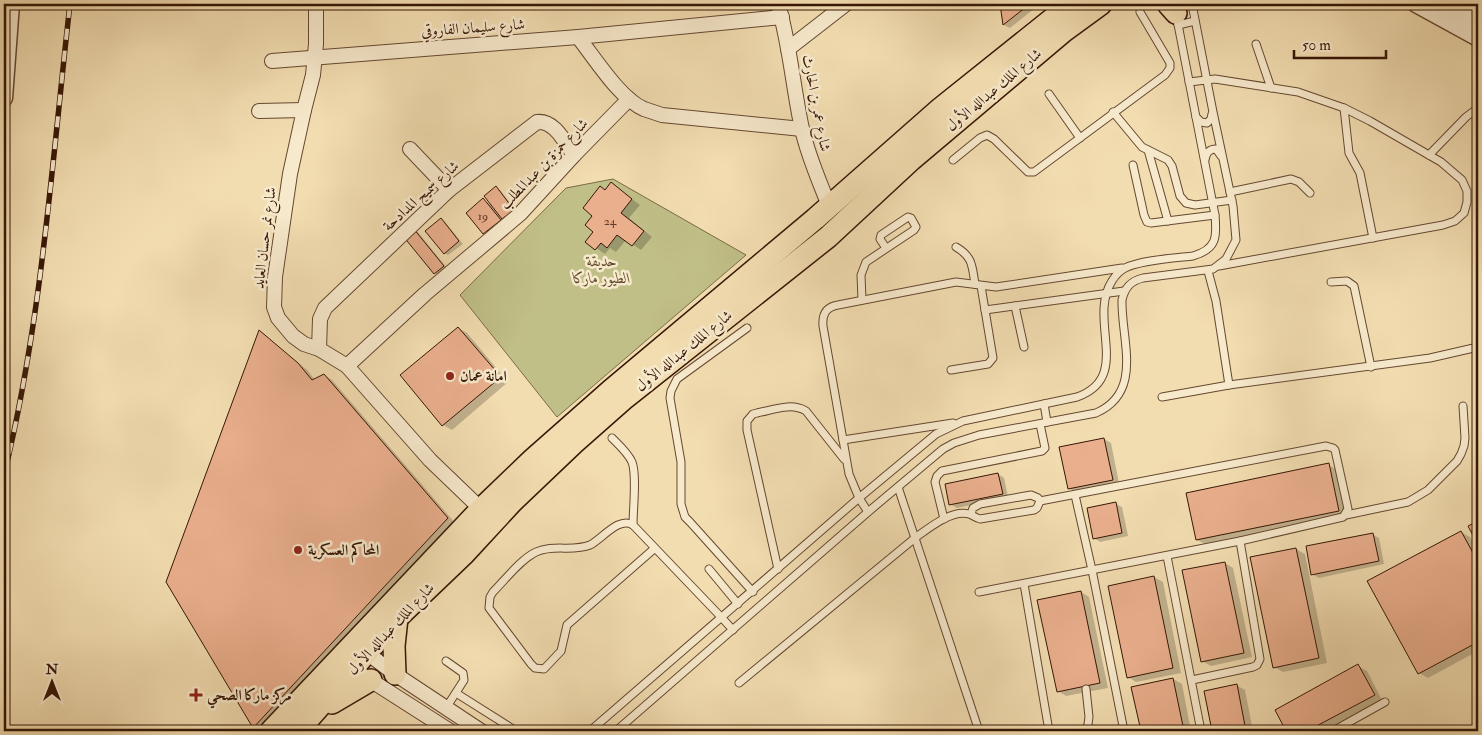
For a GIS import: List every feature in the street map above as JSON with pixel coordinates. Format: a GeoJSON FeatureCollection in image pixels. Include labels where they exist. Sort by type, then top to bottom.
{"type":"FeatureCollection","features":[{"type":"Feature","properties":{"kind":"main road","name":"شارع الملك عبدالله الأول"},"geometry":{"type":"LineString","coordinates":[[303,725],[481,509],[533,459],[941,108],[1071,4]]}},
{"type":"Feature","properties":{"kind":"main road","name":"شارع الملك عبدالله الأول"},"geometry":{"type":"LineString","coordinates":[[271,731],[357,661],[397,618],[464,554],[537,478],[598,422],[828,237],[911,160],[1064,31],[1101,4]]}},
{"type":"Feature","properties":{"kind":"main road"},"geometry":{"type":"LineString","coordinates":[[395,674],[394,646],[397,618]]}},
{"type":"Feature","properties":{"kind":"street"},"geometry":{"type":"LineString","coordinates":[[4,98],[11,4]]}},
{"type":"Feature","properties":{"kind":"street","name":"شارع نمر حسان العايد"},"geometry":{"type":"LineString","coordinates":[[316,4],[316,57],[287,196],[275,277],[274,307],[278,318],[293,336],[304,344],[319,349],[347,366],[430,460],[481,509]]}},
{"type":"Feature","properties":{"kind":"street"},"geometry":{"type":"LineString","coordinates":[[788,49],[846,4]]}},
{"type":"Feature","properties":{"kind":"street"},"geometry":{"type":"LineString","coordinates":[[1416,4],[1478,38]]}},
{"type":"Feature","properties":{"kind":"street"},"geometry":{"type":"LineString","coordinates":[[1451,7],[1478,10]]}},
{"type":"Feature","properties":{"kind":"street"},"geometry":{"type":"LineString","coordinates":[[1451,7],[1478,21]]}},
{"type":"Feature","properties":{"kind":"street","name":"شارع سليمان الفاروقي"},"geometry":{"type":"LineString","coordinates":[[272,61],[578,37],[780,10]]}},
{"type":"Feature","properties":{"kind":"street","name":"شارع عمر بن الحارث"},"geometry":{"type":"LineString","coordinates":[[780,10],[802,129],[810,159],[829,206]]}},
{"type":"Feature","properties":{"kind":"street"},"geometry":{"type":"LineString","coordinates":[[578,37],[629,99],[643,108],[662,115],[802,129]]}},
{"type":"Feature","properties":{"kind":"street","name":"شارع حمزة بن عبدالمطلب"},"geometry":{"type":"LineString","coordinates":[[347,366],[425,294],[520,214],[629,99]]}},
{"type":"Feature","properties":{"kind":"street"},"geometry":{"type":"LineString","coordinates":[[259,111],[304,110]]}},
{"type":"Feature","properties":{"kind":"street","name":"شارع سميح المدادحة"},"geometry":{"type":"LineString","coordinates":[[319,349],[320,319],[325,308],[449,190],[537,122],[545,122],[553,127],[574,155]]}},
{"type":"Feature","properties":{"kind":"street"},"geometry":{"type":"LineString","coordinates":[[410,149],[449,190]]}},
{"type":"Feature","properties":{"kind":"street"},"geometry":{"type":"LineString","coordinates":[[357,661],[395,674],[481,731]]}},
{"type":"Feature","properties":{"kind":"street"},"geometry":{"type":"LineString","coordinates":[[357,661],[450,731]]}},
{"type":"Feature","properties":{"kind":"street"},"geometry":{"type":"LineString","coordinates":[[437,723],[446,709]]}},
{"type":"Feature","properties":{"kind":"lane"},"geometry":{"type":"LineString","coordinates":[[952,160],[980,138],[987,135],[994,139],[1025,170],[1031,173],[1165,75],[1170,68],[1170,63],[1140,12]]}},
{"type":"Feature","properties":{"kind":"lane"},"geometry":{"type":"LineString","coordinates":[[1180,12],[1206,79],[1235,218],[1236,240],[1226,259],[1218,266]]}},
{"type":"Feature","properties":{"kind":"lane"},"geometry":{"type":"LineString","coordinates":[[868,512],[859,498],[846,461],[822,320],[827,309],[832,306],[956,282],[996,287],[1124,268],[1136,264],[1202,253],[1210,248],[1216,231],[1215,215],[1189,82],[1180,12]]}},
{"type":"Feature","properties":{"kind":"lane"},"geometry":{"type":"LineString","coordinates":[[1256,44],[1271,88]]}},
{"type":"Feature","properties":{"kind":"lane"},"geometry":{"type":"LineString","coordinates":[[616,731],[868,512],[944,449],[954,443],[979,435],[1096,413],[1107,408],[1116,400],[1126,379],[1127,366],[1121,309],[1124,291],[1136,280],[1208,270],[1218,266],[1443,225],[1456,220],[1464,213],[1467,202],[1467,190],[1462,180],[1452,170],[1429,155],[1344,108],[1298,92],[1225,80],[1206,79],[1189,82]]}},
{"type":"Feature","properties":{"kind":"lane"},"geometry":{"type":"LineString","coordinates":[[1049,94],[1080,138]]}},
{"type":"Feature","properties":{"kind":"lane"},"geometry":{"type":"LineString","coordinates":[[1344,108],[1349,153],[1360,173],[1373,238]]}},
{"type":"Feature","properties":{"kind":"lane"},"geometry":{"type":"LineString","coordinates":[[1429,155],[1466,117],[1478,108]]}},
{"type":"Feature","properties":{"kind":"lane"},"geometry":{"type":"LineString","coordinates":[[1113,112],[1137,142],[1148,150],[1162,155],[1172,166],[1182,201],[1191,205],[1213,202],[1291,179],[1299,182],[1310,193]]}},
{"type":"Feature","properties":{"kind":"lane"},"geometry":{"type":"LineString","coordinates":[[1196,116],[1201,122],[1207,123],[1211,119],[1213,112]]}},
{"type":"Feature","properties":{"kind":"lane"},"geometry":{"type":"LineString","coordinates":[[1205,160],[1207,152],[1213,149],[1218,151],[1223,158]]}},
{"type":"Feature","properties":{"kind":"lane"},"geometry":{"type":"LineString","coordinates":[[1148,150],[1168,221]]}},
{"type":"Feature","properties":{"kind":"lane"},"geometry":{"type":"LineString","coordinates":[[1133,165],[1145,219],[1151,223],[1215,215]]}},
{"type":"Feature","properties":{"kind":"lane"},"geometry":{"type":"LineString","coordinates":[[862,300],[861,276],[863,269],[871,258],[915,229],[911,218],[907,218],[881,235],[880,240],[886,248]]}},
{"type":"Feature","properties":{"kind":"lane"},"geometry":{"type":"LineString","coordinates":[[951,370],[988,364],[991,361],[992,354],[985,310],[969,258],[956,247]]}},
{"type":"Feature","properties":{"kind":"lane"},"geometry":{"type":"LineString","coordinates":[[843,440],[963,422],[1087,394],[1100,382],[1105,373],[1104,318],[1106,294],[1116,275],[1124,268]]}},
{"type":"Feature","properties":{"kind":"lane"},"geometry":{"type":"LineString","coordinates":[[1208,270],[1216,301],[1229,385]]}},
{"type":"Feature","properties":{"kind":"lane"},"geometry":{"type":"LineString","coordinates":[[1331,282],[1348,281],[1354,286],[1371,366]]}},
{"type":"Feature","properties":{"kind":"lane"},"geometry":{"type":"LineString","coordinates":[[985,310],[1124,291]]}},
{"type":"Feature","properties":{"kind":"lane"},"geometry":{"type":"LineString","coordinates":[[1015,306],[1024,347]]}},
{"type":"Feature","properties":{"kind":"lane"},"geometry":{"type":"LineString","coordinates":[[747,328],[677,379],[670,398],[682,471],[680,497],[682,510],[690,522],[753,592]]}},
{"type":"Feature","properties":{"kind":"lane"},"geometry":{"type":"LineString","coordinates":[[1162,397],[1229,385],[1430,358],[1478,347]]}},
{"type":"Feature","properties":{"kind":"lane"},"geometry":{"type":"LineString","coordinates":[[944,518],[935,482],[942,471],[1042,451],[1045,448],[1044,404]]}},
{"type":"Feature","properties":{"kind":"lane"},"geometry":{"type":"LineString","coordinates":[[778,569],[747,430],[747,421],[753,414],[794,406],[800,408],[806,411],[846,461]]}},
{"type":"Feature","properties":{"kind":"lane"},"geometry":{"type":"LineString","coordinates":[[979,592],[1240,541],[1408,502],[1428,490],[1461,454],[1465,438],[1463,406]]}},
{"type":"Feature","properties":{"kind":"lane"},"geometry":{"type":"LineString","coordinates":[[590,731],[930,439],[949,427],[963,422]]}},
{"type":"Feature","properties":{"kind":"lane"},"geometry":{"type":"LineString","coordinates":[[612,438],[627,454],[632,464],[634,474],[633,525]]}},
{"type":"Feature","properties":{"kind":"lane"},"geometry":{"type":"LineString","coordinates":[[1040,502],[1326,446],[1333,448],[1336,454],[1348,506],[1346,515]]}},
{"type":"Feature","properties":{"kind":"lane"},"geometry":{"type":"LineString","coordinates":[[898,488],[979,731]]}},
{"type":"Feature","properties":{"kind":"lane"},"geometry":{"type":"LineString","coordinates":[[1075,495],[1124,731]]}},
{"type":"Feature","properties":{"kind":"lane"},"geometry":{"type":"LineString","coordinates":[[971,514],[976,506],[1008,499],[1031,496],[1038,498],[1040,502]]}},
{"type":"Feature","properties":{"kind":"lane"},"geometry":{"type":"LineString","coordinates":[[739,683],[915,538],[944,518],[971,514],[980,519],[1030,511],[1037,508],[1040,502]]}},
{"type":"Feature","properties":{"kind":"lane"},"geometry":{"type":"LineString","coordinates":[[655,548],[567,625],[561,651],[544,669],[535,668],[489,608],[490,597],[525,560],[537,552],[550,549],[582,547],[594,542],[623,522],[633,525],[722,618],[733,630]]}},
{"type":"Feature","properties":{"kind":"lane"},"geometry":{"type":"LineString","coordinates":[[1192,680],[1253,667],[1260,659],[1240,541]]}},
{"type":"Feature","properties":{"kind":"lane"},"geometry":{"type":"LineString","coordinates":[[1167,556],[1202,731]]}},
{"type":"Feature","properties":{"kind":"lane"},"geometry":{"type":"LineString","coordinates":[[708,569],[738,604]]}},
{"type":"Feature","properties":{"kind":"lane"},"geometry":{"type":"LineString","coordinates":[[1024,584],[1049,731]]}},
{"type":"Feature","properties":{"kind":"lane"},"geometry":{"type":"LineString","coordinates":[[446,661],[464,676],[463,683],[446,709]]}},
{"type":"Feature","properties":{"kind":"lane"},"geometry":{"type":"LineString","coordinates":[[1086,689],[1089,717],[1086,731]]}},
{"type":"Feature","properties":{"kind":"lane"},"geometry":{"type":"LineString","coordinates":[[456,693],[516,731]]}},
{"type":"Feature","properties":{"kind":"lane"},"geometry":{"type":"LineString","coordinates":[[1333,731],[1385,702]]}},
{"type":"Feature","properties":{"kind":"green space","name":"حديقة الطيور ماركا"},"geometry":{"type":"Polygon","coordinates":[[[613,179],[746,255],[557,417],[460,295],[566,188],[613,179]]]}},
{"type":"Feature","properties":{"kind":"building"},"geometry":{"type":"Polygon","coordinates":[[[1000,4],[1030,4],[1003,25],[1000,4]]]}},
{"type":"Feature","properties":{"kind":"building"},"geometry":{"type":"Polygon","coordinates":[[[611,182],[632,199],[621,213],[644,231],[632,246],[617,235],[607,248],[601,243],[595,250],[585,242],[593,232],[585,225],[592,216],[583,208],[600,186],[605,190],[611,182]]]}},
{"type":"Feature","properties":{"kind":"building"},"geometry":{"type":"Polygon","coordinates":[[[496,186],[514,210],[502,219],[484,196],[496,186]]]}},
{"type":"Feature","properties":{"kind":"building"},"geometry":{"type":"Polygon","coordinates":[[[483,198],[501,220],[483,234],[466,213],[483,198]]]}},
{"type":"Feature","properties":{"kind":"building"},"geometry":{"type":"Polygon","coordinates":[[[441,218],[459,241],[444,254],[425,231],[441,218]]]}},
{"type":"Feature","properties":{"kind":"building"},"geometry":{"type":"Polygon","coordinates":[[[413,228],[444,266],[434,274],[403,236],[413,228]]]}},
{"type":"Feature","properties":{"kind":"building","name":"امانة عمان"},"geometry":{"type":"Polygon","coordinates":[[[458,327],[501,377],[442,426],[400,375],[458,327]]]}},
{"type":"Feature","properties":{"kind":"building","name":"المحاكم العسكرية"},"geometry":{"type":"Polygon","coordinates":[[[259,330],[298,363],[312,380],[324,374],[448,518],[253,728],[166,582],[259,330]]]}},
{"type":"Feature","properties":{"kind":"building"},"geometry":{"type":"Polygon","coordinates":[[[1104,438],[1113,480],[1068,489],[1059,447],[1104,438]]]}},
{"type":"Feature","properties":{"kind":"building"},"geometry":{"type":"Polygon","coordinates":[[[1329,463],[1339,511],[1196,540],[1186,493],[1329,463]]]}},
{"type":"Feature","properties":{"kind":"building"},"geometry":{"type":"Polygon","coordinates":[[[998,473],[1003,494],[949,505],[945,484],[998,473]]]}},
{"type":"Feature","properties":{"kind":"building"},"geometry":{"type":"Polygon","coordinates":[[[1116,502],[1122,533],[1093,539],[1087,508],[1116,502]]]}},
{"type":"Feature","properties":{"kind":"building"},"geometry":{"type":"Polygon","coordinates":[[[1478,521],[1478,545],[1468,526],[1478,521]]]}},
{"type":"Feature","properties":{"kind":"building"},"geometry":{"type":"Polygon","coordinates":[[[1461,531],[1478,562],[1478,642],[1418,674],[1367,581],[1461,531]]]}},
{"type":"Feature","properties":{"kind":"building"},"geometry":{"type":"Polygon","coordinates":[[[1373,533],[1379,561],[1311,575],[1306,546],[1373,533]]]}},
{"type":"Feature","properties":{"kind":"building"},"geometry":{"type":"Polygon","coordinates":[[[1296,548],[1319,658],[1273,668],[1250,557],[1296,548]]]}},
{"type":"Feature","properties":{"kind":"building"},"geometry":{"type":"Polygon","coordinates":[[[1225,562],[1244,653],[1201,662],[1182,570],[1225,562]]]}},
{"type":"Feature","properties":{"kind":"building"},"geometry":{"type":"Polygon","coordinates":[[[1154,576],[1173,668],[1127,678],[1108,586],[1154,576]]]}},
{"type":"Feature","properties":{"kind":"building"},"geometry":{"type":"Polygon","coordinates":[[[1081,591],[1100,683],[1057,692],[1037,600],[1081,591]]]}},
{"type":"Feature","properties":{"kind":"building"},"geometry":{"type":"Polygon","coordinates":[[[1358,664],[1375,695],[1307,731],[1286,731],[1275,710],[1358,664]]]}},
{"type":"Feature","properties":{"kind":"building"},"geometry":{"type":"Polygon","coordinates":[[[1173,678],[1184,731],[1141,731],[1131,687],[1173,678]]]}},
{"type":"Feature","properties":{"kind":"building"},"geometry":{"type":"Polygon","coordinates":[[[1237,684],[1246,731],[1212,731],[1204,691],[1237,684]]]}},
{"type":"Feature","properties":{"kind":"railway"},"geometry":{"type":"LineString","coordinates":[[4,475],[17,417],[37,299],[70,4]]}},
{"type":"Feature","properties":{"kind":"place","name":"امانة عمان"},"geometry":{"type":"Point","coordinates":[450,376]}},
{"type":"Feature","properties":{"kind":"place","name":"المحاكم العسكرية"},"geometry":{"type":"Point","coordinates":[298,550]}},
{"type":"Feature","properties":{"kind":"place","name":"مركز ماركا الصحي"},"geometry":{"type":"Point","coordinates":[196,695]}}]}
